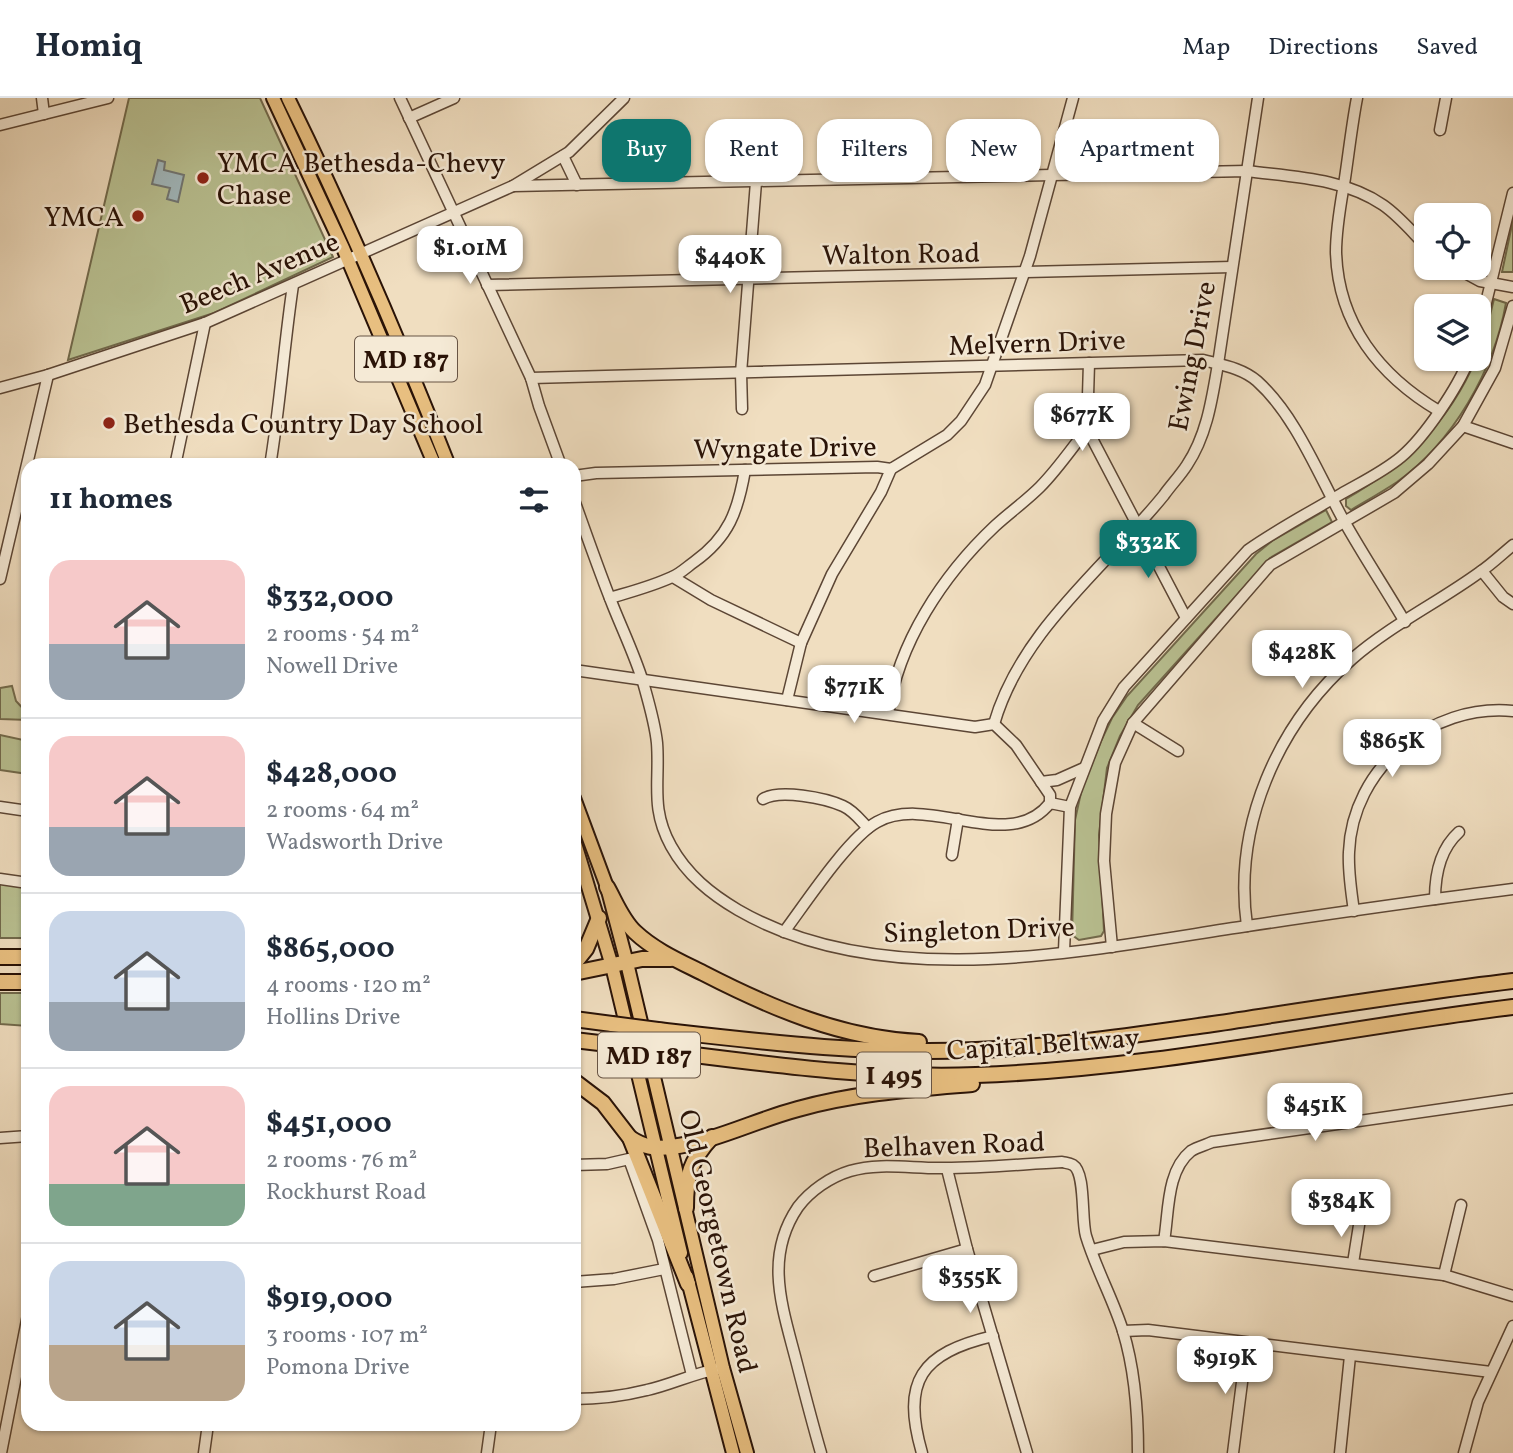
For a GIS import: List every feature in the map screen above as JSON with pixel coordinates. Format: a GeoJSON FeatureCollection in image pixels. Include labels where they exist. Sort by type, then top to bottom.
{"type":"FeatureCollection","features":[{"type":"Feature","properties":{"kind":"highway"},"geometry":{"type":"LineString","coordinates":[[607,887],[633,930],[648,943],[760,1002],[792,1015],[842,1030],[914,1042],[1016,1048]]}},
{"type":"Feature","properties":{"kind":"highway"},"geometry":{"type":"LineString","coordinates":[[581,955],[599,918]]}},
{"type":"Feature","properties":{"kind":"highway"},"geometry":{"type":"LineString","coordinates":[[0,957],[21,957]]}},
{"type":"Feature","properties":{"kind":"highway"},"geometry":{"type":"LineString","coordinates":[[581,972],[655,958],[676,959]]}},
{"type":"Feature","properties":{"kind":"highway","name":"Capital Beltway"},"geometry":{"type":"LineString","coordinates":[[581,1020],[767,1042],[870,1049],[938,1051],[1016,1048],[1122,1037],[1513,981]]}},
{"type":"Feature","properties":{"kind":"highway"},"geometry":{"type":"LineString","coordinates":[[0,982],[21,982]]}},
{"type":"Feature","properties":{"kind":"highway","name":"Capital Beltway"},"geometry":{"type":"LineString","coordinates":[[581,1042],[815,1069],[925,1076],[1016,1074],[1126,1063],[1513,1007]]}},
{"type":"Feature","properties":{"kind":"highway"},"geometry":{"type":"LineString","coordinates":[[630,1139],[642,1146],[664,1148],[712,1137],[802,1108],[867,1094],[1017,1080],[1126,1063]]}},
{"type":"Feature","properties":{"kind":"highway"},"geometry":{"type":"LineString","coordinates":[[581,1086],[603,1103],[630,1139],[688,1284]]}},
{"type":"Feature","properties":{"kind":"highway"},"geometry":{"type":"LineString","coordinates":[[686,1208],[689,1171],[697,1155],[712,1137]]}},
{"type":"Feature","properties":{"kind":"main road","name":"MD 187"},"geometry":{"type":"LineString","coordinates":[[273,98],[416,383],[446,458]]}},
{"type":"Feature","properties":{"kind":"main road","name":"MD 187"},"geometry":{"type":"LineString","coordinates":[[288,98],[354,256],[432,458]]}},
{"type":"Feature","properties":{"kind":"main road","name":"Old Georgetown Road"},"geometry":{"type":"LineString","coordinates":[[581,817],[607,887],[627,963],[688,1284],[747,1453]]}},
{"type":"Feature","properties":{"kind":"main road","name":"Old Georgetown Road"},"geometry":{"type":"LineString","coordinates":[[581,872],[599,918],[664,1148],[686,1208],[733,1453]]}},
{"type":"Feature","properties":{"kind":"street"},"geometry":{"type":"LineString","coordinates":[[42,98],[44,114]]}},
{"type":"Feature","properties":{"kind":"street"},"geometry":{"type":"LineString","coordinates":[[0,125],[108,98]]}},
{"type":"Feature","properties":{"kind":"street"},"geometry":{"type":"LineString","coordinates":[[400,98],[531,378],[538,406],[558,458]]}},
{"type":"Feature","properties":{"kind":"street"},"geometry":{"type":"LineString","coordinates":[[409,118],[454,98]]}},
{"type":"Feature","properties":{"kind":"street","name":"Beech Avenue"},"geometry":{"type":"LineString","coordinates":[[0,388],[48,375],[205,323],[513,186],[563,156],[624,98]]}},
{"type":"Feature","properties":{"kind":"street","name":"Wyngate Drive"},"geometry":{"type":"LineString","coordinates":[[581,475],[877,467],[891,469],[947,435],[961,421],[985,385],[1024,273],[1073,98]]}},
{"type":"Feature","properties":{"kind":"street","name":"Ewing Drive"},"geometry":{"type":"LineString","coordinates":[[994,724],[1009,682],[1031,646],[1091,576],[1137,528],[1187,466],[1200,441],[1211,407],[1258,98]]}},
{"type":"Feature","properties":{"kind":"street"},"geometry":{"type":"LineString","coordinates":[[1357,98],[1337,227],[1336,255],[1341,286],[1357,331],[1384,370],[1408,392],[1439,411]]}},
{"type":"Feature","properties":{"kind":"street"},"geometry":{"type":"LineString","coordinates":[[1440,130],[1447,98]]}},
{"type":"Feature","properties":{"kind":"street"},"geometry":{"type":"LineString","coordinates":[[563,156],[578,185]]}},
{"type":"Feature","properties":{"kind":"street"},"geometry":{"type":"LineString","coordinates":[[803,181],[1247,171],[1343,186],[1382,205],[1414,235]]}},
{"type":"Feature","properties":{"kind":"street"},"geometry":{"type":"LineString","coordinates":[[513,186],[756,182],[741,373],[743,410]]}},
{"type":"Feature","properties":{"kind":"street"},"geometry":{"type":"LineString","coordinates":[[1488,294],[1513,193]]}},
{"type":"Feature","properties":{"kind":"street","name":"Walton Road"},"geometry":{"type":"LineString","coordinates":[[487,285],[1232,267]]}},
{"type":"Feature","properties":{"kind":"street"},"geometry":{"type":"LineString","coordinates":[[1478,280],[1513,287]]}},
{"type":"Feature","properties":{"kind":"street"},"geometry":{"type":"LineString","coordinates":[[271,458],[293,285]]}},
{"type":"Feature","properties":{"kind":"street"},"geometry":{"type":"LineString","coordinates":[[1112,947],[1104,861],[1106,814],[1115,763],[1133,723],[1270,565],[1394,493],[1428,464],[1463,426],[1495,368],[1513,306]]}},
{"type":"Feature","properties":{"kind":"street"},"geometry":{"type":"LineString","coordinates":[[177,458],[205,323]]}},
{"type":"Feature","properties":{"kind":"street","name":"Melvern Drive"},"geometry":{"type":"LineString","coordinates":[[531,378],[1203,360],[1218,364],[1239,370],[1256,380],[1288,420],[1345,523],[1405,622]]}},
{"type":"Feature","properties":{"kind":"street"},"geometry":{"type":"LineString","coordinates":[[1089,363],[1087,429],[1186,618]]}},
{"type":"Feature","properties":{"kind":"street"},"geometry":{"type":"LineString","coordinates":[[1064,951],[1070,807],[1103,721],[1124,687],[1248,550],[1270,534],[1377,474],[1403,456],[1439,411],[1464,371]]}},
{"type":"Feature","properties":{"kind":"street"},"geometry":{"type":"LineString","coordinates":[[28,458],[48,375]]}},
{"type":"Feature","properties":{"kind":"street"},"geometry":{"type":"LineString","coordinates":[[1463,426],[1513,443]]}},
{"type":"Feature","properties":{"kind":"street"},"geometry":{"type":"LineString","coordinates":[[888,714],[903,658],[937,592],[994,527],[1040,487],[1087,429]]}},
{"type":"Feature","properties":{"kind":"street"},"geometry":{"type":"LineString","coordinates":[[787,700],[801,643],[832,574],[881,492],[891,469]]}},
{"type":"Feature","properties":{"kind":"street"},"geometry":{"type":"LineString","coordinates":[[610,598],[673,577],[708,552],[727,528],[740,501],[745,470]]}},
{"type":"Feature","properties":{"kind":"street"},"geometry":{"type":"LineString","coordinates":[[0,579],[21,490]]}},
{"type":"Feature","properties":{"kind":"street","name":"Singleton Drive"},"geometry":{"type":"LineString","coordinates":[[581,519],[642,681],[657,742],[656,791],[659,816],[670,845],[686,869],[717,897],[752,918],[784,932],[816,943],[872,956],[994,958],[1112,947],[1513,889]]}},
{"type":"Feature","properties":{"kind":"street"},"geometry":{"type":"LineString","coordinates":[[1247,926],[1245,867],[1249,836],[1261,792],[1274,759],[1295,722],[1326,684],[1354,658],[1482,571],[1513,545]]}},
{"type":"Feature","properties":{"kind":"street"},"geometry":{"type":"LineString","coordinates":[[1482,571],[1503,597],[1513,604]]}},
{"type":"Feature","properties":{"kind":"street"},"geometry":{"type":"LineString","coordinates":[[673,577],[711,600],[801,643]]}},
{"type":"Feature","properties":{"kind":"street"},"geometry":{"type":"LineString","coordinates":[[581,671],[975,727],[994,724],[1016,745],[1050,795],[1050,803],[1038,816],[1015,824],[909,813],[889,817],[868,828],[853,843],[784,932]]}},
{"type":"Feature","properties":{"kind":"street"},"geometry":{"type":"LineString","coordinates":[[1354,911],[1348,851],[1353,821],[1369,783],[1386,760],[1430,726],[1459,715],[1496,710],[1513,712]]}},
{"type":"Feature","properties":{"kind":"street"},"geometry":{"type":"LineString","coordinates":[[1133,723],[1178,751]]}},
{"type":"Feature","properties":{"kind":"street"},"geometry":{"type":"LineString","coordinates":[[1041,782],[1057,780],[1084,768]]}},
{"type":"Feature","properties":{"kind":"street"},"geometry":{"type":"LineString","coordinates":[[763,799],[778,794],[831,802],[855,814],[868,828]]}},
{"type":"Feature","properties":{"kind":"street"},"geometry":{"type":"LineString","coordinates":[[1050,803],[1070,807]]}},
{"type":"Feature","properties":{"kind":"street"},"geometry":{"type":"LineString","coordinates":[[0,807],[21,810]]}},
{"type":"Feature","properties":{"kind":"street"},"geometry":{"type":"LineString","coordinates":[[952,855],[958,819]]}},
{"type":"Feature","properties":{"kind":"street"},"geometry":{"type":"LineString","coordinates":[[1435,899],[1441,855],[1452,838],[1460,832]]}},
{"type":"Feature","properties":{"kind":"street"},"geometry":{"type":"LineString","coordinates":[[0,879],[21,882]]}},
{"type":"Feature","properties":{"kind":"street"},"geometry":{"type":"LineString","coordinates":[[1164,1241],[1174,1175],[1192,1151],[1212,1142],[1513,1099]]}},
{"type":"Feature","properties":{"kind":"street"},"geometry":{"type":"LineString","coordinates":[[0,1138],[21,1136]]}},
{"type":"Feature","properties":{"kind":"street","name":"Old Georgetown Road"},"geometry":{"type":"LineString","coordinates":[[581,1166],[629,1159],[658,1240],[692,1375]]}},
{"type":"Feature","properties":{"kind":"street","name":"Belhaven Road"},"geometry":{"type":"LineString","coordinates":[[821,1453],[787,1325],[777,1264],[780,1242],[787,1224],[803,1200],[813,1191],[850,1171],[873,1167],[947,1168],[1062,1162],[1074,1166],[1081,1176],[1086,1237],[1092,1250]]}},
{"type":"Feature","properties":{"kind":"street"},"geometry":{"type":"LineString","coordinates":[[947,1168],[967,1250],[1027,1453]]}},
{"type":"Feature","properties":{"kind":"street"},"geometry":{"type":"LineString","coordinates":[[1444,1275],[1461,1205]]}},
{"type":"Feature","properties":{"kind":"street"},"geometry":{"type":"LineString","coordinates":[[1353,1263],[1360,1219]]}},
{"type":"Feature","properties":{"kind":"street"},"geometry":{"type":"LineString","coordinates":[[1138,1453],[1131,1362],[1123,1331],[1092,1250],[1124,1242],[1164,1241],[1444,1275],[1513,1296]]}},
{"type":"Feature","properties":{"kind":"street"},"geometry":{"type":"LineString","coordinates":[[874,1276],[967,1250]]}},
{"type":"Feature","properties":{"kind":"street"},"geometry":{"type":"LineString","coordinates":[[581,1281],[614,1279],[664,1269]]}},
{"type":"Feature","properties":{"kind":"street"},"geometry":{"type":"LineString","coordinates":[[1464,1453],[1478,1402],[1513,1326]]}},
{"type":"Feature","properties":{"kind":"street"},"geometry":{"type":"LineString","coordinates":[[1123,1331],[1148,1330],[1490,1371]]}},
{"type":"Feature","properties":{"kind":"street"},"geometry":{"type":"LineString","coordinates":[[922,1453],[912,1412],[922,1375],[935,1359],[947,1351],[967,1342],[993,1336]]}},
{"type":"Feature","properties":{"kind":"street"},"geometry":{"type":"LineString","coordinates":[[1233,1453],[1247,1343]]}},
{"type":"Feature","properties":{"kind":"street"},"geometry":{"type":"LineString","coordinates":[[1,1453],[21,1351]]}},
{"type":"Feature","properties":{"kind":"street"},"geometry":{"type":"LineString","coordinates":[[1340,1453],[1350,1356]]}},
{"type":"Feature","properties":{"kind":"street"},"geometry":{"type":"LineString","coordinates":[[581,1399],[647,1390],[716,1369]]}},
{"type":"Feature","properties":{"kind":"street"},"geometry":{"type":"LineString","coordinates":[[204,1453],[207,1431]]}},
{"type":"Feature","properties":{"kind":"street"},"geometry":{"type":"LineString","coordinates":[[487,1453],[490,1431]]}},
{"type":"Feature","properties":{"kind":"green space","name":"YMCA Bethesda-Chevy Chase"},"geometry":{"type":"Polygon","coordinates":[[[129,98],[260,98],[333,257],[214,313],[68,360],[129,98]]]}},
{"type":"Feature","properties":{"kind":"green space"},"geometry":{"type":"Polygon","coordinates":[[[1513,220],[1513,272],[1502,272],[1513,220]]]}},
{"type":"Feature","properties":{"kind":"green space"},"geometry":{"type":"Polygon","coordinates":[[[1494,299],[1506,303],[1491,356],[1491,311],[1494,299]]]}},
{"type":"Feature","properties":{"kind":"green space"},"geometry":{"type":"Polygon","coordinates":[[[1470,371],[1485,371],[1468,403],[1436,447],[1397,482],[1351,510],[1346,506],[1346,499],[1387,472],[1423,440],[1453,403],[1470,371]]]}},
{"type":"Feature","properties":{"kind":"green space"},"geometry":{"type":"Polygon","coordinates":[[[1326,510],[1332,522],[1270,558],[1138,705],[1120,736],[1107,768],[1099,835],[1104,931],[1101,936],[1079,940],[1072,935],[1075,820],[1082,788],[1112,718],[1127,696],[1256,554],[1272,541],[1326,510]]]}},
{"type":"Feature","properties":{"kind":"green space"},"geometry":{"type":"Polygon","coordinates":[[[12,686],[16,701],[21,706],[21,720],[0,719],[0,688],[12,686]]]}},
{"type":"Feature","properties":{"kind":"green space"},"geometry":{"type":"Polygon","coordinates":[[[0,735],[21,740],[21,773],[0,770],[0,735]]]}},
{"type":"Feature","properties":{"kind":"green space"},"geometry":{"type":"Polygon","coordinates":[[[0,879],[21,882],[21,938],[0,938],[0,879]]]}},
{"type":"Feature","properties":{"kind":"green space"},"geometry":{"type":"Polygon","coordinates":[[[0,993],[21,993],[21,1026],[0,1024],[0,993]]]}},
{"type":"Feature","properties":{"kind":"water"},"geometry":{"type":"Polygon","coordinates":[[[158,160],[165,162],[164,170],[184,175],[178,202],[167,199],[170,188],[152,184],[158,160]]]}},
{"type":"Feature","properties":{"kind":"place","name":"YMCA Bethesda-Chevy Chase"},"geometry":{"type":"Point","coordinates":[203,178]}},
{"type":"Feature","properties":{"kind":"place","name":"YMCA"},"geometry":{"type":"Point","coordinates":[138,216]}},
{"type":"Feature","properties":{"kind":"place","name":"Bethesda Country Day School"},"geometry":{"type":"Point","coordinates":[109,423]}}]}
